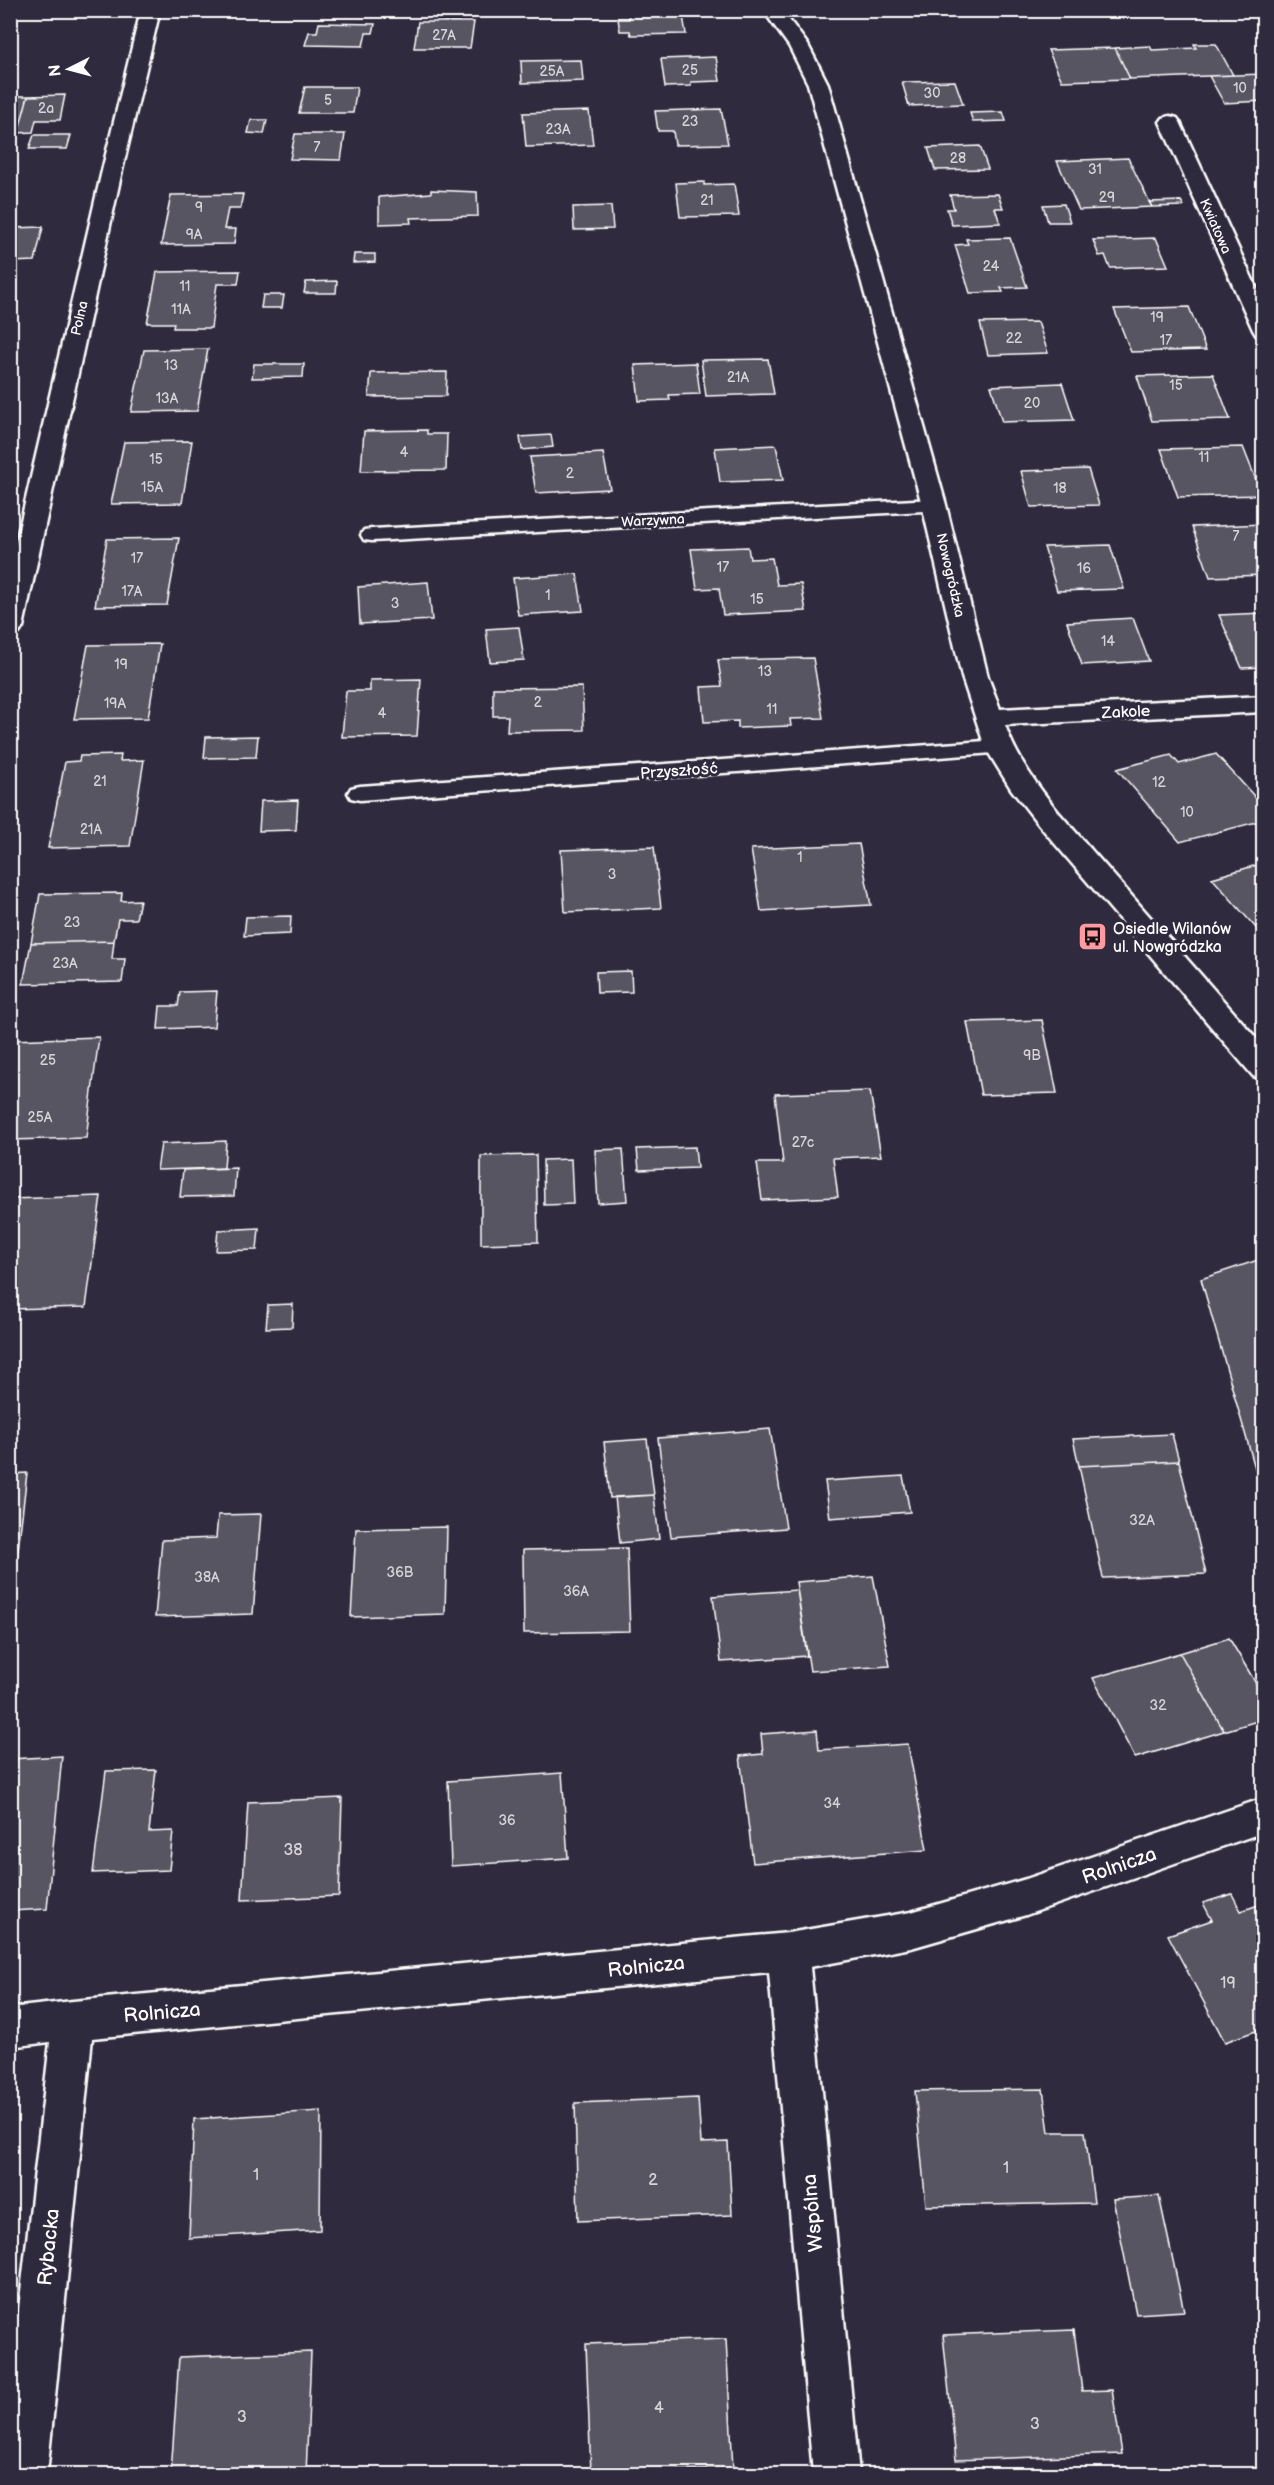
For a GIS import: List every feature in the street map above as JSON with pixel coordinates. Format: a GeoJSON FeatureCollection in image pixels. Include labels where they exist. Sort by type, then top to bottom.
{"type":"FeatureCollection","features":[{"type":"Feature","properties":{"kind":"street","name":"Polna"},"geometry":{"type":"LineString","coordinates":[[10,627],[111,175],[151,10]]}},
{"type":"Feature","properties":{"kind":"street","name":"Nowogródzka"},"geometry":{"type":"LineString","coordinates":[[772,10],[798,45],[818,84],[934,505],[975,677],[999,747],[1021,783],[1049,819],[1263,1068]]}},
{"type":"Feature","properties":{"kind":"street","name":"Kwiatowa"},"geometry":{"type":"LineString","coordinates":[[1170,123],[1256,302],[1263,330]]}},
{"type":"Feature","properties":{"kind":"street","name":"Zakole"},"geometry":{"type":"LineString","coordinates":[[989,718],[1263,704]]}},
{"type":"Feature","properties":{"kind":"street","name":"Rolnicza"},"geometry":{"type":"LineString","coordinates":[[10,2028],[73,2020],[789,1952],[911,1930],[1026,1897],[1263,1815]]}},
{"type":"Feature","properties":{"kind":"street","name":"Wspólna"},"geometry":{"type":"LineString","coordinates":[[789,1952],[836,2475]]}},
{"type":"Feature","properties":{"kind":"street","name":"Rybacka"},"geometry":{"type":"LineString","coordinates":[[24,2475],[73,2020]]}},
{"type":"Feature","properties":{"kind":"lane","name":"Warzywna"},"geometry":{"type":"LineString","coordinates":[[372,535],[934,505]]}},
{"type":"Feature","properties":{"kind":"lane","name":"Przyszłość"},"geometry":{"type":"LineString","coordinates":[[360,793],[999,747]]}},
{"type":"Feature","properties":{"kind":"building"},"geometry":{"type":"Polygon","coordinates":[[[682,10],[686,34],[631,35],[630,31],[620,31],[618,19],[629,19],[628,11],[682,10]]]}},
{"type":"Feature","properties":{"kind":"building"},"geometry":{"type":"Polygon","coordinates":[[[418,22],[474,22],[470,48],[414,48],[418,22]]]}},
{"type":"Feature","properties":{"kind":"building"},"geometry":{"type":"Polygon","coordinates":[[[319,23],[375,24],[373,33],[366,33],[363,46],[305,45],[309,32],[317,32],[319,23]]]}},
{"type":"Feature","properties":{"kind":"building"},"geometry":{"type":"Polygon","coordinates":[[[1194,44],[1216,44],[1233,75],[1130,79],[1115,48],[1150,46],[1152,50],[1196,48],[1194,44]]]}},
{"type":"Feature","properties":{"kind":"building"},"geometry":{"type":"Polygon","coordinates":[[[1115,48],[1130,79],[1062,81],[1048,50],[1115,48]]]}},
{"type":"Feature","properties":{"kind":"building"},"geometry":{"type":"Polygon","coordinates":[[[716,57],[720,81],[691,82],[691,86],[665,87],[661,59],[716,57]]]}},
{"type":"Feature","properties":{"kind":"building"},"geometry":{"type":"Polygon","coordinates":[[[581,60],[583,81],[522,83],[521,61],[581,60]]]}},
{"type":"Feature","properties":{"kind":"building"},"geometry":{"type":"Polygon","coordinates":[[[1264,74],[1264,101],[1224,103],[1209,76],[1264,74]]]}},
{"type":"Feature","properties":{"kind":"building"},"geometry":{"type":"Polygon","coordinates":[[[955,81],[963,104],[909,106],[902,82],[955,81]]]}},
{"type":"Feature","properties":{"kind":"building"},"geometry":{"type":"Polygon","coordinates":[[[305,87],[357,87],[353,113],[299,113],[305,87]]]}},
{"type":"Feature","properties":{"kind":"building"},"geometry":{"type":"Polygon","coordinates":[[[65,95],[60,120],[36,120],[33,132],[18,133],[28,96],[65,95]]]}},
{"type":"Feature","properties":{"kind":"building"},"geometry":{"type":"Polygon","coordinates":[[[10,96],[28,96],[18,133],[10,133],[10,96]]]}},
{"type":"Feature","properties":{"kind":"building"},"geometry":{"type":"Polygon","coordinates":[[[721,109],[728,144],[675,145],[673,131],[658,131],[655,111],[721,109]]]}},
{"type":"Feature","properties":{"kind":"building"},"geometry":{"type":"Polygon","coordinates":[[[589,111],[593,145],[526,147],[523,113],[589,111]]]}},
{"type":"Feature","properties":{"kind":"building"},"geometry":{"type":"Polygon","coordinates":[[[1003,112],[1006,121],[973,122],[970,113],[1003,112]]]}},
{"type":"Feature","properties":{"kind":"building"},"geometry":{"type":"Polygon","coordinates":[[[251,120],[267,120],[264,134],[248,133],[251,120]]]}},
{"type":"Feature","properties":{"kind":"building"},"geometry":{"type":"Polygon","coordinates":[[[295,134],[345,134],[341,160],[290,159],[295,134]]]}},
{"type":"Feature","properties":{"kind":"building"},"geometry":{"type":"Polygon","coordinates":[[[34,135],[71,135],[67,149],[29,149],[34,135]]]}},
{"type":"Feature","properties":{"kind":"building"},"geometry":{"type":"Polygon","coordinates":[[[980,146],[988,169],[935,170],[928,148],[980,146]]]}},
{"type":"Feature","properties":{"kind":"building"},"geometry":{"type":"Polygon","coordinates":[[[1128,158],[1152,207],[1079,210],[1057,161],[1128,158]]]}},
{"type":"Feature","properties":{"kind":"building"},"geometry":{"type":"Polygon","coordinates":[[[704,182],[704,185],[734,184],[739,216],[680,217],[676,183],[704,182]]]}},
{"type":"Feature","properties":{"kind":"building"},"geometry":{"type":"Polygon","coordinates":[[[431,190],[477,192],[478,216],[410,218],[411,223],[379,224],[379,197],[431,193],[431,190]]]}},
{"type":"Feature","properties":{"kind":"building"},"geometry":{"type":"Polygon","coordinates":[[[243,194],[240,209],[228,209],[224,229],[236,229],[234,244],[161,245],[171,195],[243,194]]]}},
{"type":"Feature","properties":{"kind":"building"},"geometry":{"type":"Polygon","coordinates":[[[998,194],[1003,208],[995,208],[1000,223],[952,225],[947,209],[954,209],[950,195],[998,194]]]}},
{"type":"Feature","properties":{"kind":"building"},"geometry":{"type":"Polygon","coordinates":[[[1181,201],[1184,206],[1152,207],[1149,202],[1181,201]]]}},
{"type":"Feature","properties":{"kind":"building"},"geometry":{"type":"Polygon","coordinates":[[[1064,204],[1070,222],[1048,222],[1043,205],[1064,204]]]}},
{"type":"Feature","properties":{"kind":"building"},"geometry":{"type":"Polygon","coordinates":[[[611,206],[613,229],[574,230],[573,207],[611,206]]]}},
{"type":"Feature","properties":{"kind":"building"},"geometry":{"type":"Polygon","coordinates":[[[43,227],[35,261],[10,262],[10,228],[43,227]]]}},
{"type":"Feature","properties":{"kind":"building"},"geometry":{"type":"Polygon","coordinates":[[[1010,238],[1027,287],[1001,288],[1003,292],[970,293],[955,245],[968,244],[966,239],[1010,238]]]}},
{"type":"Feature","properties":{"kind":"building"},"geometry":{"type":"Polygon","coordinates":[[[1156,238],[1168,266],[1110,268],[1105,255],[1099,256],[1093,240],[1156,238]]]}},
{"type":"Feature","properties":{"kind":"building"},"geometry":{"type":"Polygon","coordinates":[[[354,254],[375,254],[375,262],[353,263],[354,254]]]}},
{"type":"Feature","properties":{"kind":"building"},"geometry":{"type":"Polygon","coordinates":[[[240,271],[238,284],[217,284],[211,328],[173,328],[174,323],[147,323],[157,272],[240,271]]]}},
{"type":"Feature","properties":{"kind":"building"},"geometry":{"type":"Polygon","coordinates":[[[337,281],[336,293],[304,293],[306,282],[337,281]]]}},
{"type":"Feature","properties":{"kind":"building"},"geometry":{"type":"Polygon","coordinates":[[[263,295],[284,295],[282,308],[261,308],[263,295]]]}},
{"type":"Feature","properties":{"kind":"building"},"geometry":{"type":"Polygon","coordinates":[[[1189,307],[1206,350],[1131,352],[1114,309],[1189,307]]]}},
{"type":"Feature","properties":{"kind":"building"},"geometry":{"type":"Polygon","coordinates":[[[1038,322],[1048,353],[988,355],[980,323],[1038,322]]]}},
{"type":"Feature","properties":{"kind":"building"},"geometry":{"type":"Polygon","coordinates":[[[208,349],[197,411],[131,412],[144,350],[208,349]]]}},
{"type":"Feature","properties":{"kind":"building"},"geometry":{"type":"Polygon","coordinates":[[[768,359],[774,394],[706,396],[701,360],[768,359]]]}},
{"type":"Feature","properties":{"kind":"building"},"geometry":{"type":"Polygon","coordinates":[[[696,363],[700,394],[669,395],[670,400],[639,401],[635,365],[696,363]]]}},
{"type":"Feature","properties":{"kind":"building"},"geometry":{"type":"Polygon","coordinates":[[[254,364],[304,364],[303,377],[252,378],[254,364]]]}},
{"type":"Feature","properties":{"kind":"building"},"geometry":{"type":"Polygon","coordinates":[[[447,372],[446,396],[369,397],[371,373],[447,372]]]}},
{"type":"Feature","properties":{"kind":"building"},"geometry":{"type":"Polygon","coordinates":[[[1213,374],[1230,419],[1152,421],[1137,376],[1213,374]]]}},
{"type":"Feature","properties":{"kind":"building"},"geometry":{"type":"Polygon","coordinates":[[[1062,383],[1074,420],[1002,422],[991,386],[1062,383]]]}},
{"type":"Feature","properties":{"kind":"building"},"geometry":{"type":"Polygon","coordinates":[[[427,430],[427,434],[447,434],[446,470],[361,471],[364,431],[427,430]]]}},
{"type":"Feature","properties":{"kind":"building"},"geometry":{"type":"Polygon","coordinates":[[[551,435],[553,447],[522,450],[520,437],[551,435]]]}},
{"type":"Feature","properties":{"kind":"building"},"geometry":{"type":"Polygon","coordinates":[[[192,441],[182,503],[111,504],[124,442],[192,441]]]}},
{"type":"Feature","properties":{"kind":"building"},"geometry":{"type":"Polygon","coordinates":[[[776,445],[783,480],[720,482],[715,448],[776,445]]]}},
{"type":"Feature","properties":{"kind":"building"},"geometry":{"type":"Polygon","coordinates":[[[1243,447],[1262,495],[1178,497],[1161,449],[1243,447]]]}},
{"type":"Feature","properties":{"kind":"building"},"geometry":{"type":"Polygon","coordinates":[[[603,453],[610,489],[536,493],[530,457],[603,453]]]}},
{"type":"Feature","properties":{"kind":"building"},"geometry":{"type":"Polygon","coordinates":[[[1088,469],[1099,505],[1031,507],[1021,471],[1088,469]]]}},
{"type":"Feature","properties":{"kind":"building"},"geometry":{"type":"Polygon","coordinates":[[[1264,524],[1264,575],[1210,577],[1192,527],[1264,524]]]}},
{"type":"Feature","properties":{"kind":"building"},"geometry":{"type":"Polygon","coordinates":[[[179,538],[167,605],[95,606],[107,539],[179,538]]]}},
{"type":"Feature","properties":{"kind":"building"},"geometry":{"type":"Polygon","coordinates":[[[1110,545],[1124,589],[1057,591],[1044,547],[1110,545]]]}},
{"type":"Feature","properties":{"kind":"building"},"geometry":{"type":"Polygon","coordinates":[[[748,547],[750,559],[772,558],[777,585],[801,584],[806,611],[723,615],[719,588],[697,589],[691,549],[748,547]]]}},
{"type":"Feature","properties":{"kind":"building"},"geometry":{"type":"Polygon","coordinates":[[[577,574],[583,611],[518,615],[513,578],[577,574]]]}},
{"type":"Feature","properties":{"kind":"building"},"geometry":{"type":"Polygon","coordinates":[[[428,582],[432,620],[360,624],[358,587],[428,582]]]}},
{"type":"Feature","properties":{"kind":"building"},"geometry":{"type":"Polygon","coordinates":[[[1264,613],[1264,667],[1242,668],[1219,615],[1264,613]]]}},
{"type":"Feature","properties":{"kind":"building"},"geometry":{"type":"Polygon","coordinates":[[[1133,618],[1149,661],[1082,665],[1067,622],[1133,618]]]}},
{"type":"Feature","properties":{"kind":"building"},"geometry":{"type":"Polygon","coordinates":[[[519,627],[524,660],[490,662],[486,629],[519,627]]]}},
{"type":"Feature","properties":{"kind":"building"},"geometry":{"type":"Polygon","coordinates":[[[160,644],[148,718],[74,719],[88,645],[160,644]]]}},
{"type":"Feature","properties":{"kind":"building"},"geometry":{"type":"Polygon","coordinates":[[[813,658],[823,718],[790,719],[791,726],[738,728],[738,721],[704,722],[701,687],[722,686],[718,660],[813,658]]]}},
{"type":"Feature","properties":{"kind":"building"},"geometry":{"type":"Polygon","coordinates":[[[421,679],[417,736],[342,737],[346,691],[370,691],[370,680],[421,679]]]}},
{"type":"Feature","properties":{"kind":"building"},"geometry":{"type":"Polygon","coordinates":[[[582,687],[584,730],[507,731],[508,716],[493,716],[493,688],[582,687]]]}},
{"type":"Feature","properties":{"kind":"building"},"geometry":{"type":"Polygon","coordinates":[[[258,736],[256,757],[204,758],[206,737],[258,736]]]}},
{"type":"Feature","properties":{"kind":"building"},"geometry":{"type":"Polygon","coordinates":[[[1216,754],[1264,807],[1264,820],[1180,842],[1117,769],[1171,755],[1179,764],[1216,754]]]}},
{"type":"Feature","properties":{"kind":"building"},"geometry":{"type":"Polygon","coordinates":[[[121,755],[120,761],[144,760],[130,846],[48,848],[65,762],[79,761],[80,756],[121,755]]]}},
{"type":"Feature","properties":{"kind":"building"},"geometry":{"type":"Polygon","coordinates":[[[298,800],[296,830],[259,831],[261,801],[298,800]]]}},
{"type":"Feature","properties":{"kind":"building"},"geometry":{"type":"Polygon","coordinates":[[[859,844],[871,905],[761,911],[751,849],[859,844]]]}},
{"type":"Feature","properties":{"kind":"building"},"geometry":{"type":"Polygon","coordinates":[[[654,847],[661,908],[565,912],[561,850],[654,847]]]}},
{"type":"Feature","properties":{"kind":"building"},"geometry":{"type":"Polygon","coordinates":[[[1264,863],[1264,937],[1212,878],[1264,863]]]}},
{"type":"Feature","properties":{"kind":"building"},"geometry":{"type":"Polygon","coordinates":[[[122,893],[121,901],[140,900],[136,919],[118,919],[114,941],[31,943],[40,894],[122,893]]]}},
{"type":"Feature","properties":{"kind":"building"},"geometry":{"type":"Polygon","coordinates":[[[291,916],[290,934],[244,936],[246,917],[291,916]]]}},
{"type":"Feature","properties":{"kind":"building"},"geometry":{"type":"Polygon","coordinates":[[[114,941],[112,959],[125,959],[122,982],[23,984],[31,943],[114,941]]]}},
{"type":"Feature","properties":{"kind":"building"},"geometry":{"type":"Polygon","coordinates":[[[631,971],[632,992],[597,993],[596,972],[631,971]]]}},
{"type":"Feature","properties":{"kind":"building"},"geometry":{"type":"Polygon","coordinates":[[[217,991],[214,1027],[158,1029],[160,1006],[178,1006],[180,992],[217,991]]]}},
{"type":"Feature","properties":{"kind":"building"},"geometry":{"type":"Polygon","coordinates":[[[1042,1020],[1057,1093],[981,1095],[967,1022],[1042,1020]]]}},
{"type":"Feature","properties":{"kind":"building"},"geometry":{"type":"Polygon","coordinates":[[[99,1037],[86,1138],[10,1140],[11,1040],[99,1037]]]}},
{"type":"Feature","properties":{"kind":"building"},"geometry":{"type":"Polygon","coordinates":[[[870,1091],[881,1156],[833,1158],[838,1197],[762,1200],[757,1163],[783,1163],[775,1094],[870,1091]]]}},
{"type":"Feature","properties":{"kind":"building"},"geometry":{"type":"Polygon","coordinates":[[[226,1141],[224,1168],[157,1170],[161,1144],[226,1141]]]}},
{"type":"Feature","properties":{"kind":"building"},"geometry":{"type":"Polygon","coordinates":[[[695,1147],[697,1168],[639,1170],[637,1149],[695,1147]]]}},
{"type":"Feature","properties":{"kind":"building"},"geometry":{"type":"Polygon","coordinates":[[[623,1149],[627,1201],[598,1203],[595,1150],[623,1149]]]}},
{"type":"Feature","properties":{"kind":"building"},"geometry":{"type":"Polygon","coordinates":[[[536,1155],[538,1242],[481,1244],[481,1156],[536,1155]]]}},
{"type":"Feature","properties":{"kind":"building"},"geometry":{"type":"Polygon","coordinates":[[[571,1159],[573,1204],[544,1205],[543,1160],[571,1159]]]}},
{"type":"Feature","properties":{"kind":"building"},"geometry":{"type":"Polygon","coordinates":[[[236,1168],[234,1196],[180,1197],[183,1170],[236,1168]]]}},
{"type":"Feature","properties":{"kind":"building"},"geometry":{"type":"Polygon","coordinates":[[[101,1196],[86,1307],[10,1309],[10,1199],[101,1196]]]}},
{"type":"Feature","properties":{"kind":"building"},"geometry":{"type":"Polygon","coordinates":[[[259,1228],[257,1250],[216,1251],[218,1230],[259,1228]]]}},
{"type":"Feature","properties":{"kind":"building"},"geometry":{"type":"Polygon","coordinates":[[[1264,1258],[1264,1475],[1257,1475],[1201,1279],[1264,1258]]]}},
{"type":"Feature","properties":{"kind":"building"},"geometry":{"type":"Polygon","coordinates":[[[293,1304],[292,1327],[266,1328],[268,1305],[293,1304]]]}},
{"type":"Feature","properties":{"kind":"building"},"geometry":{"type":"Polygon","coordinates":[[[770,1429],[786,1528],[671,1537],[658,1438],[770,1429]]]}},
{"type":"Feature","properties":{"kind":"building"},"geometry":{"type":"Polygon","coordinates":[[[1172,1434],[1179,1461],[1079,1466],[1073,1439],[1172,1434]]]}},
{"type":"Feature","properties":{"kind":"building"},"geometry":{"type":"Polygon","coordinates":[[[647,1439],[654,1495],[610,1498],[604,1442],[647,1439]]]}},
{"type":"Feature","properties":{"kind":"building"},"geometry":{"type":"Polygon","coordinates":[[[1179,1461],[1206,1574],[1103,1578],[1079,1466],[1179,1461]]]}},
{"type":"Feature","properties":{"kind":"building"},"geometry":{"type":"Polygon","coordinates":[[[27,1473],[16,1568],[10,1568],[10,1474],[27,1473]]]}},
{"type":"Feature","properties":{"kind":"building"},"geometry":{"type":"Polygon","coordinates":[[[903,1476],[910,1512],[830,1518],[825,1481],[903,1476]]]}},
{"type":"Feature","properties":{"kind":"building"},"geometry":{"type":"Polygon","coordinates":[[[654,1495],[659,1539],[620,1543],[615,1497],[654,1495]]]}},
{"type":"Feature","properties":{"kind":"building"},"geometry":{"type":"Polygon","coordinates":[[[261,1514],[253,1614],[155,1617],[162,1540],[216,1538],[218,1515],[261,1514]]]}},
{"type":"Feature","properties":{"kind":"building"},"geometry":{"type":"Polygon","coordinates":[[[447,1527],[445,1614],[351,1617],[356,1529],[447,1527]]]}},
{"type":"Feature","properties":{"kind":"building"},"geometry":{"type":"Polygon","coordinates":[[[627,1548],[630,1631],[524,1633],[523,1550],[627,1548]]]}},
{"type":"Feature","properties":{"kind":"building"},"geometry":{"type":"Polygon","coordinates":[[[873,1576],[890,1666],[810,1671],[796,1582],[873,1576]]]}},
{"type":"Feature","properties":{"kind":"building"},"geometry":{"type":"Polygon","coordinates":[[[797,1590],[807,1656],[721,1662],[713,1596],[797,1590]]]}},
{"type":"Feature","properties":{"kind":"building"},"geometry":{"type":"Polygon","coordinates":[[[1229,1638],[1264,1697],[1264,1719],[1224,1731],[1180,1653],[1229,1638]]]}},
{"type":"Feature","properties":{"kind":"building"},"geometry":{"type":"Polygon","coordinates":[[[1180,1653],[1224,1731],[1135,1758],[1093,1678],[1180,1653]]]}},
{"type":"Feature","properties":{"kind":"building"},"geometry":{"type":"Polygon","coordinates":[[[817,1730],[819,1750],[908,1744],[927,1850],[753,1863],[740,1756],[763,1754],[761,1734],[817,1730]]]}},
{"type":"Feature","properties":{"kind":"building"},"geometry":{"type":"Polygon","coordinates":[[[62,1756],[47,1909],[10,1911],[10,1759],[62,1756]]]}},
{"type":"Feature","properties":{"kind":"building"},"geometry":{"type":"Polygon","coordinates":[[[156,1770],[149,1832],[173,1831],[169,1870],[93,1873],[106,1771],[156,1770]]]}},
{"type":"Feature","properties":{"kind":"building"},"geometry":{"type":"Polygon","coordinates":[[[562,1773],[568,1858],[451,1866],[448,1781],[562,1773]]]}},
{"type":"Feature","properties":{"kind":"building"},"geometry":{"type":"Polygon","coordinates":[[[342,1798],[339,1896],[242,1900],[248,1802],[342,1798]]]}},
{"type":"Feature","properties":{"kind":"building"},"geometry":{"type":"Polygon","coordinates":[[[1232,1894],[1241,1911],[1264,1903],[1264,2028],[1225,2042],[1168,1935],[1212,1920],[1203,1903],[1232,1894]]]}},
{"type":"Feature","properties":{"kind":"building"},"geometry":{"type":"Polygon","coordinates":[[[1043,2089],[1049,2132],[1085,2132],[1094,2203],[926,2206],[915,2091],[1043,2089]]]}},
{"type":"Feature","properties":{"kind":"building"},"geometry":{"type":"Polygon","coordinates":[[[698,2098],[701,2143],[728,2142],[732,2215],[578,2221],[575,2103],[698,2098]]]}},
{"type":"Feature","properties":{"kind":"building"},"geometry":{"type":"Polygon","coordinates":[[[321,2111],[320,2230],[189,2238],[194,2119],[321,2111]]]}},
{"type":"Feature","properties":{"kind":"building"},"geometry":{"type":"Polygon","coordinates":[[[1159,2196],[1184,2311],[1136,2314],[1113,2199],[1159,2196]]]}},
{"type":"Feature","properties":{"kind":"building"},"geometry":{"type":"Polygon","coordinates":[[[1074,2330],[1082,2391],[1112,2390],[1122,2454],[956,2460],[943,2335],[1074,2330]]]}},
{"type":"Feature","properties":{"kind":"building"},"geometry":{"type":"Polygon","coordinates":[[[726,2339],[733,2469],[591,2474],[586,2344],[726,2339]]]}},
{"type":"Feature","properties":{"kind":"building"},"geometry":{"type":"Polygon","coordinates":[[[311,2352],[306,2474],[171,2474],[179,2357],[311,2352]]]}},
{"type":"Feature","properties":{"kind":"place","name":"Osiedle Wilanów ul. Nowgródzka"},"geometry":{"type":"Point","coordinates":[1092,937]}}]}
